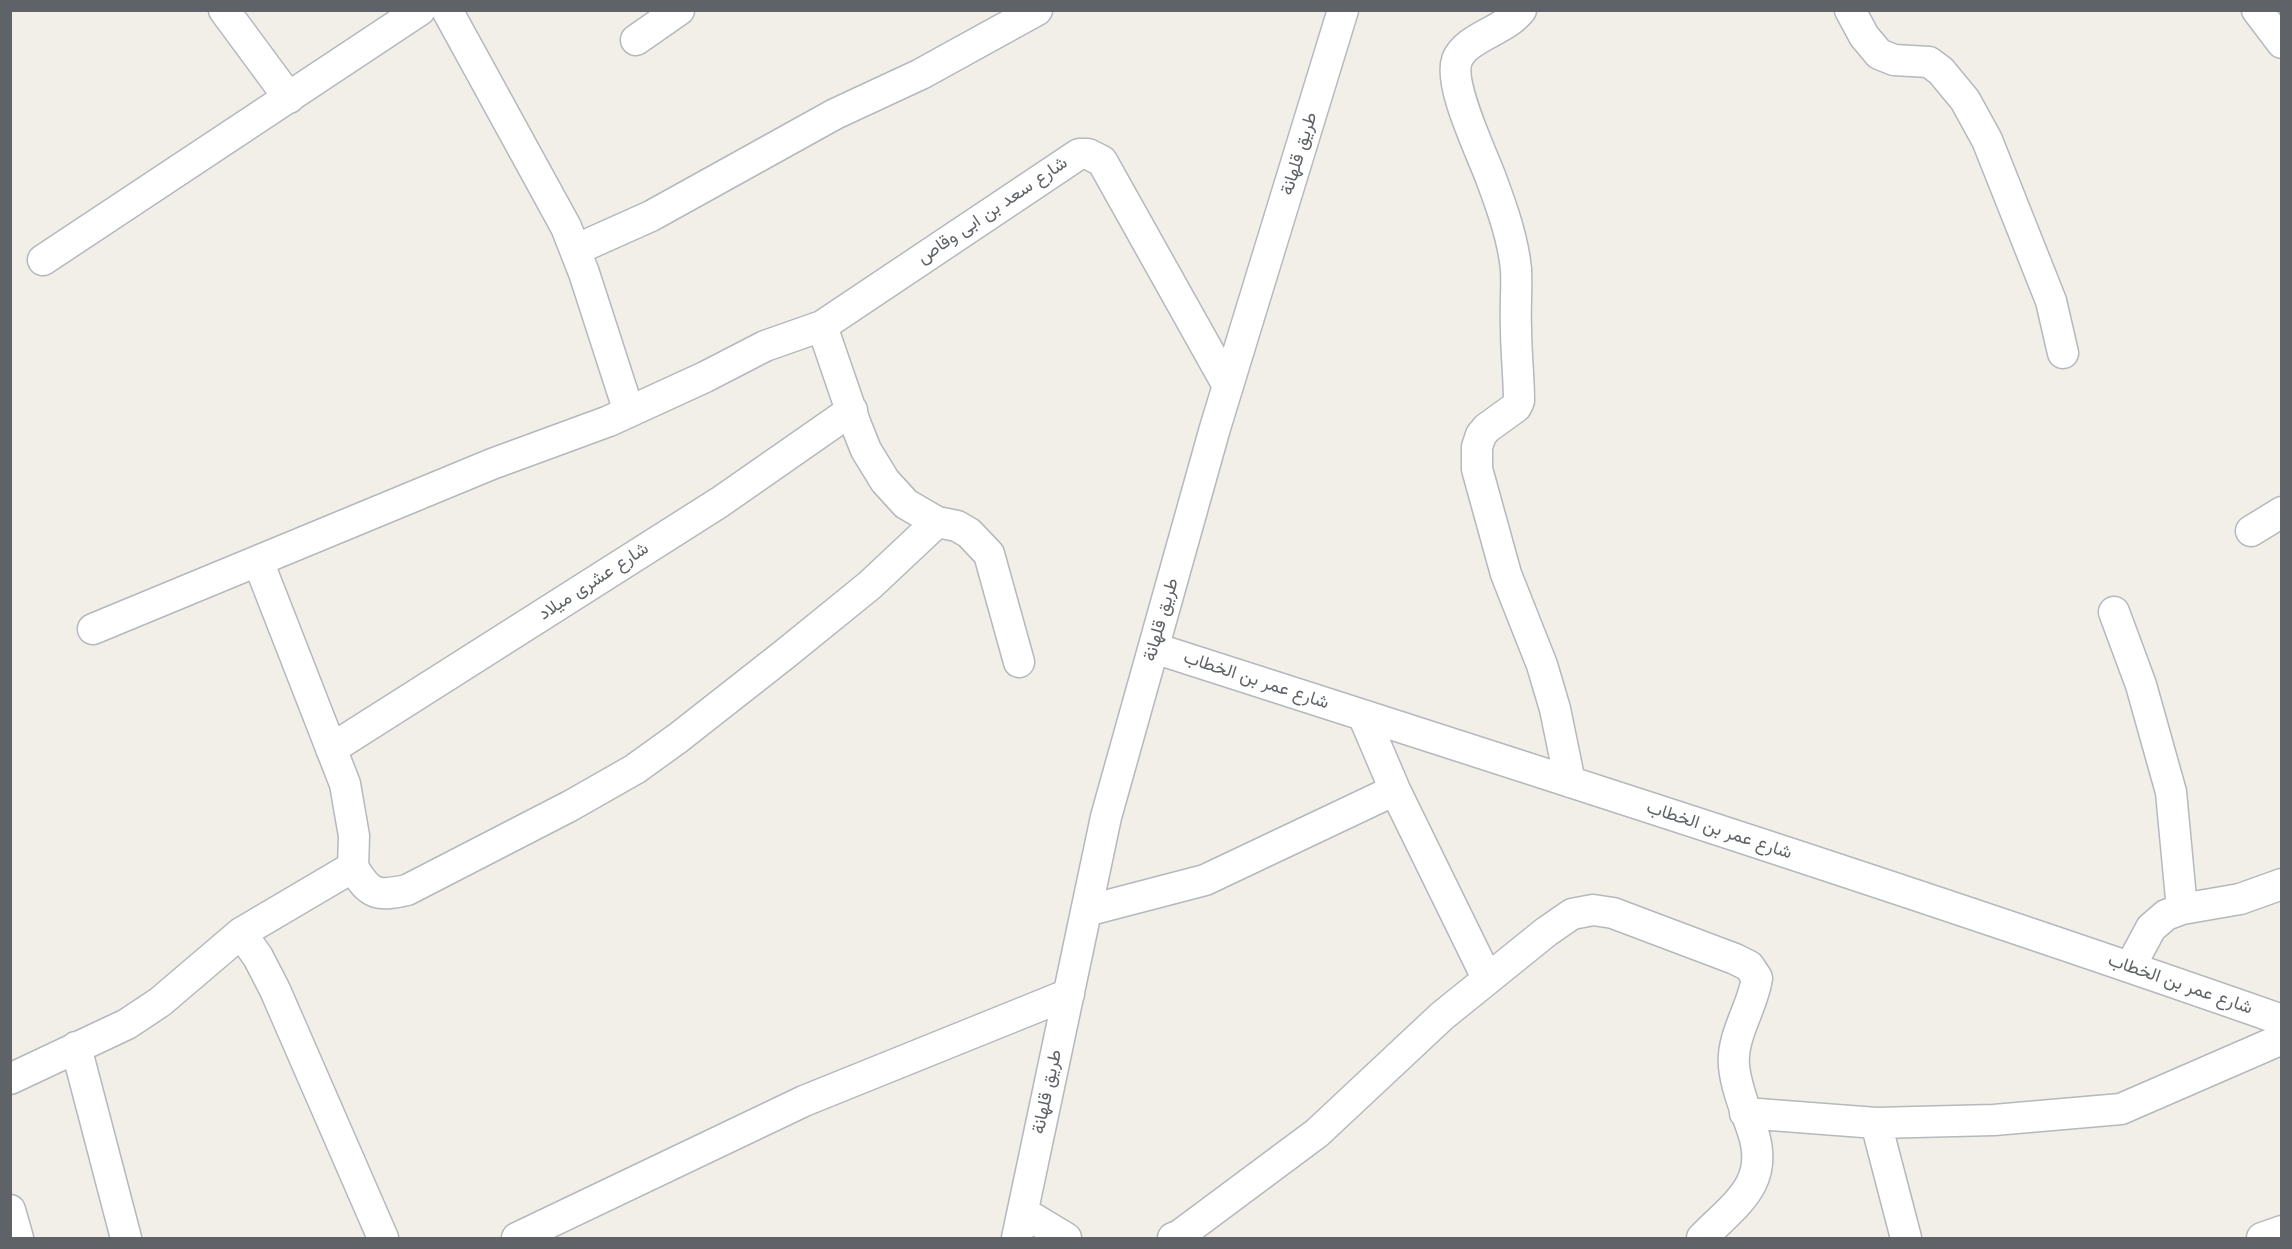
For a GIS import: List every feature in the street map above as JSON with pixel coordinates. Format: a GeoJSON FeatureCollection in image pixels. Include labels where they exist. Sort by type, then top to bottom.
{"type":"FeatureCollection","features":[{"type":"Feature","properties":{"kind":"street"},"geometry":{"type":"LineString","coordinates":[[224,10],[289,98]]}},
{"type":"Feature","properties":{"kind":"street"},"geometry":{"type":"LineString","coordinates":[[43,260],[420,10]]}},
{"type":"Feature","properties":{"kind":"street"},"geometry":{"type":"LineString","coordinates":[[447,10],[566,226],[629,412]]}},
{"type":"Feature","properties":{"kind":"street"},"geometry":{"type":"LineString","coordinates":[[636,40],[679,10]]}},
{"type":"Feature","properties":{"kind":"street"},"geometry":{"type":"LineString","coordinates":[[575,250],[651,216],[835,114],[921,74],[1037,10]]}},
{"type":"Feature","properties":{"kind":"street","name":"طريق قلهانة"},"geometry":{"type":"LineString","coordinates":[[1020,1225],[1106,817],[1228,386],[1343,10]]}},
{"type":"Feature","properties":{"kind":"street"},"geometry":{"type":"LineString","coordinates":[[1521,10],[1506,24],[1473,42],[1461,53],[1455,71],[1461,100],[1508,231],[1516,268],[1519,401],[1481,435],[1477,447],[1477,469],[1506,574],[1542,665],[1555,709],[1570,782]]}},
{"type":"Feature","properties":{"kind":"street"},"geometry":{"type":"LineString","coordinates":[[1850,10],[1864,36],[1879,54],[1894,60],[1929,62],[1941,71],[1965,100],[1987,140],[2051,301],[2063,353]]}},
{"type":"Feature","properties":{"kind":"street"},"geometry":{"type":"LineString","coordinates":[[2257,10],[2282,43]]}},
{"type":"Feature","properties":{"kind":"street","name":"شارع سعد بن ابى وقاص"},"geometry":{"type":"LineString","coordinates":[[93,629],[492,464],[629,412],[765,346],[822,326],[1079,154],[1088,154],[1102,161],[1228,386]]}},
{"type":"Feature","properties":{"kind":"street"},"geometry":{"type":"LineString","coordinates":[[822,326],[866,450],[885,481],[906,504],[937,522],[957,526],[969,532],[989,554],[1019,662]]}},
{"type":"Feature","properties":{"kind":"street","name":"شارع عشرى ميلاد"},"geometry":{"type":"LineString","coordinates":[[331,748],[720,502],[852,410]]}},
{"type":"Feature","properties":{"kind":"street"},"geometry":{"type":"LineString","coordinates":[[2251,531],[2282,512]]}},
{"type":"Feature","properties":{"kind":"street"},"geometry":{"type":"LineString","coordinates":[[258,561],[345,784],[354,836],[353,867],[372,892],[381,895],[407,890],[570,806],[635,769],[678,738],[870,585],[937,522]]}},
{"type":"Feature","properties":{"kind":"street"},"geometry":{"type":"LineString","coordinates":[[2114,612],[2141,685],[2171,792],[2182,909]]}},
{"type":"Feature","properties":{"kind":"street","name":"شارع عمر بن الخطاب"},"geometry":{"type":"LineString","coordinates":[[1154,648],[1570,782],[2130,967],[2273,1010]]}},
{"type":"Feature","properties":{"kind":"street"},"geometry":{"type":"LineString","coordinates":[[1364,715],[1395,790],[1487,978]]}},
{"type":"Feature","properties":{"kind":"street"},"geometry":{"type":"LineString","coordinates":[[1086,910],[1205,880],[1395,790]]}},
{"type":"Feature","properties":{"kind":"street"},"geometry":{"type":"LineString","coordinates":[[10,1079],[127,1024],[160,1002],[241,933],[353,867]]}},
{"type":"Feature","properties":{"kind":"street"},"geometry":{"type":"LineString","coordinates":[[2130,967],[2151,928],[2166,915],[2182,909],[2240,899],[2282,884]]}},
{"type":"Feature","properties":{"kind":"street"},"geometry":{"type":"LineString","coordinates":[[1173,1239],[1317,1133],[1442,1016],[1487,978],[1564,919],[1581,911],[1593,910],[1613,913],[1637,921],[1749,966],[1757,978],[1737,1038],[1733,1065],[1759,1160],[1756,1176],[1741,1197],[1702,1239]]}},
{"type":"Feature","properties":{"kind":"street"},"geometry":{"type":"LineString","coordinates":[[241,933],[258,957],[275,990],[383,1239]]}},
{"type":"Feature","properties":{"kind":"street"},"geometry":{"type":"LineString","coordinates":[[517,1239],[804,1101],[1069,994]]}},
{"type":"Feature","properties":{"kind":"street"},"geometry":{"type":"LineString","coordinates":[[1745,1113],[1876,1123],[1994,1120],[2121,1109],[2282,1040]]}},
{"type":"Feature","properties":{"kind":"street"},"geometry":{"type":"LineString","coordinates":[[76,1047],[126,1239]]}},
{"type":"Feature","properties":{"kind":"street"},"geometry":{"type":"LineString","coordinates":[[1876,1123],[1906,1239]]}},
{"type":"Feature","properties":{"kind":"street"},"geometry":{"type":"LineString","coordinates":[[10,1209],[18,1239]]}},
{"type":"Feature","properties":{"kind":"street"},"geometry":{"type":"LineString","coordinates":[[1020,1225],[1066,1239]]}},
{"type":"Feature","properties":{"kind":"street"},"geometry":{"type":"LineString","coordinates":[[2262,1239],[2282,1231]]}}]}
